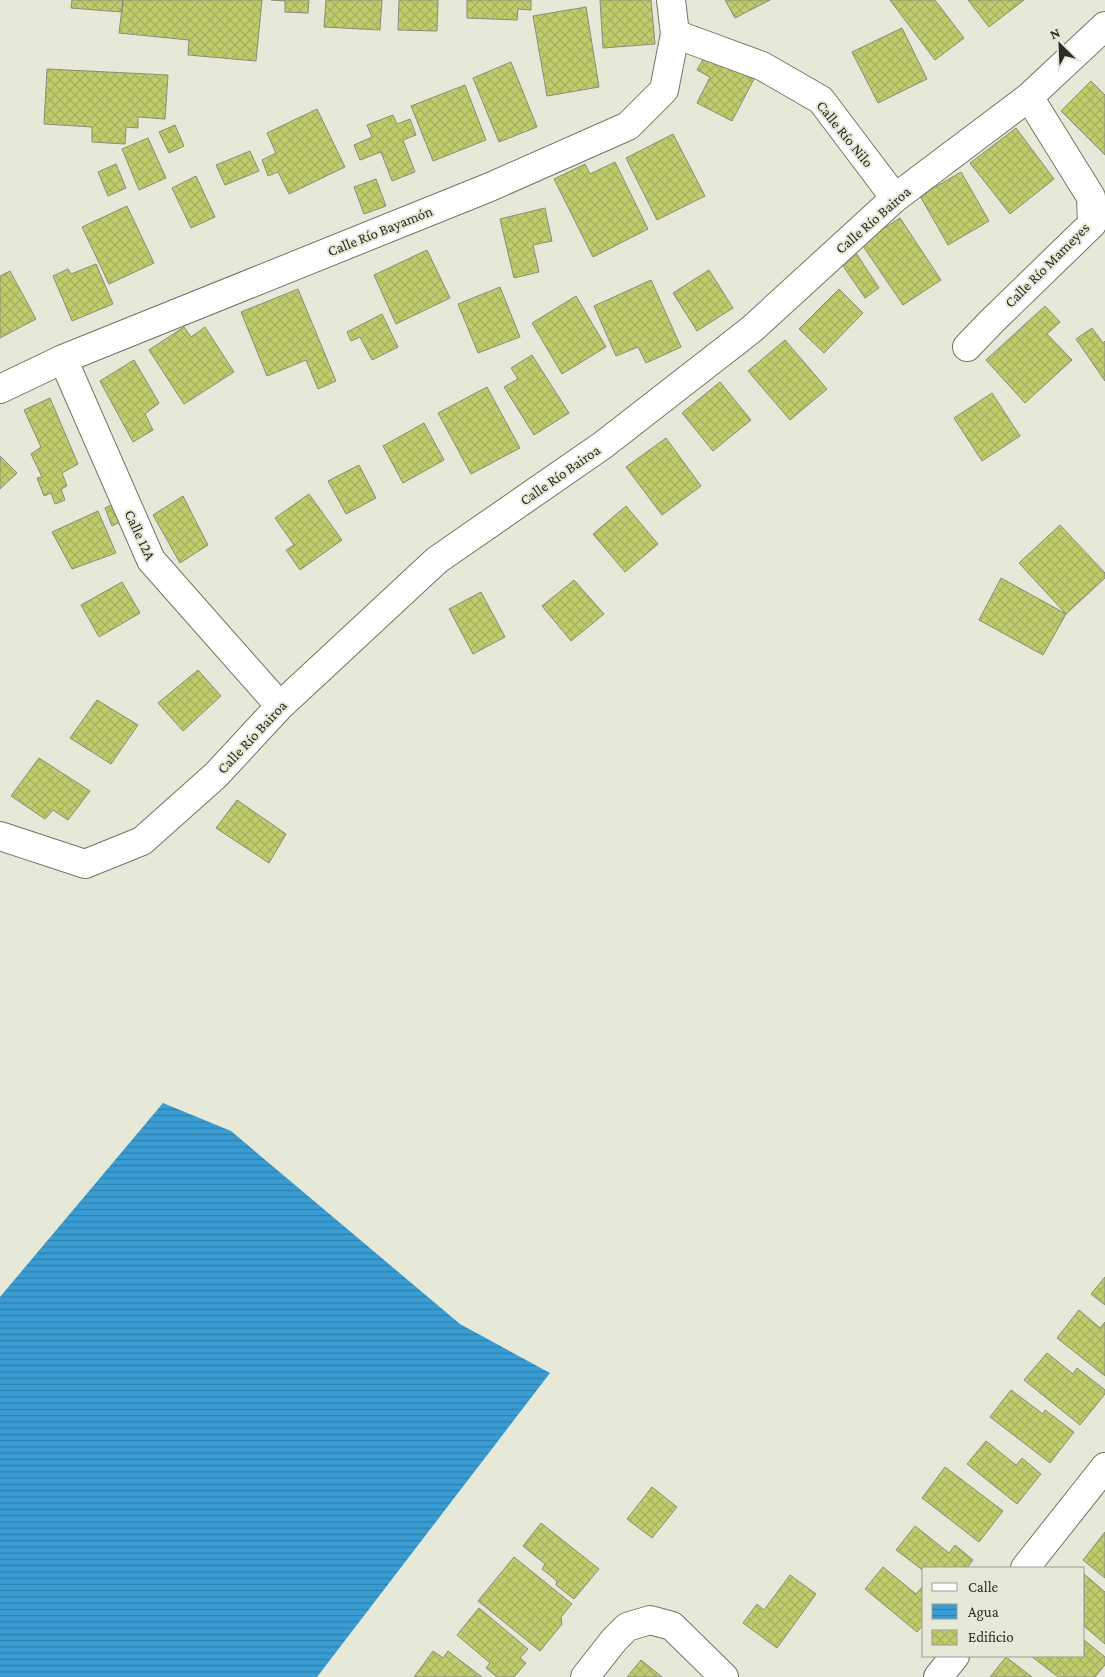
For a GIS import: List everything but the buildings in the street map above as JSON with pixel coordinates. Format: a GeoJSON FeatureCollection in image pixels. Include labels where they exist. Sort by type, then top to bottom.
{"type":"FeatureCollection","features":[{"type":"Feature","properties":{"kind":"street","name":"Calle Río Bayamón"},"geometry":{"type":"LineString","coordinates":[[0,389],[62,359],[490,187],[628,126],[664,90],[675,34],[671,0]]}},
{"type":"Feature","properties":{"kind":"street","name":"Calle Río Bairoa"},"geometry":{"type":"LineString","coordinates":[[0,836],[85,864],[142,841],[216,775],[280,706],[437,560],[603,445],[752,329],[895,198],[1029,97],[1105,26]]}},
{"type":"Feature","properties":{"kind":"street","name":"Calle Río Nilo"},"geometry":{"type":"LineString","coordinates":[[675,34],[762,66],[821,100],[895,198]]}},
{"type":"Feature","properties":{"kind":"street","name":"Calle Río Mameyes"},"geometry":{"type":"LineString","coordinates":[[967,347],[1092,224],[1091,197],[1029,97]]}},
{"type":"Feature","properties":{"kind":"street","name":"Calle 12A"},"geometry":{"type":"LineString","coordinates":[[62,359],[151,560],[280,706]]}},
{"type":"Feature","properties":{"kind":"street"},"geometry":{"type":"LineString","coordinates":[[1026,1567],[1105,1467]]}},
{"type":"Feature","properties":{"kind":"street"},"geometry":{"type":"LineString","coordinates":[[585,1677],[614,1640],[627,1627],[650,1620],[672,1626],[724,1677]]}},
{"type":"Feature","properties":{"kind":"street"},"geometry":{"type":"LineString","coordinates":[[938,1677],[954,1657]]}},
{"type":"Feature","properties":{"kind":"water"},"geometry":{"type":"Polygon","coordinates":[[[163,1103],[231,1131],[460,1324],[550,1373],[317,1677],[0,1677],[0,1297],[163,1103]]]}}]}
